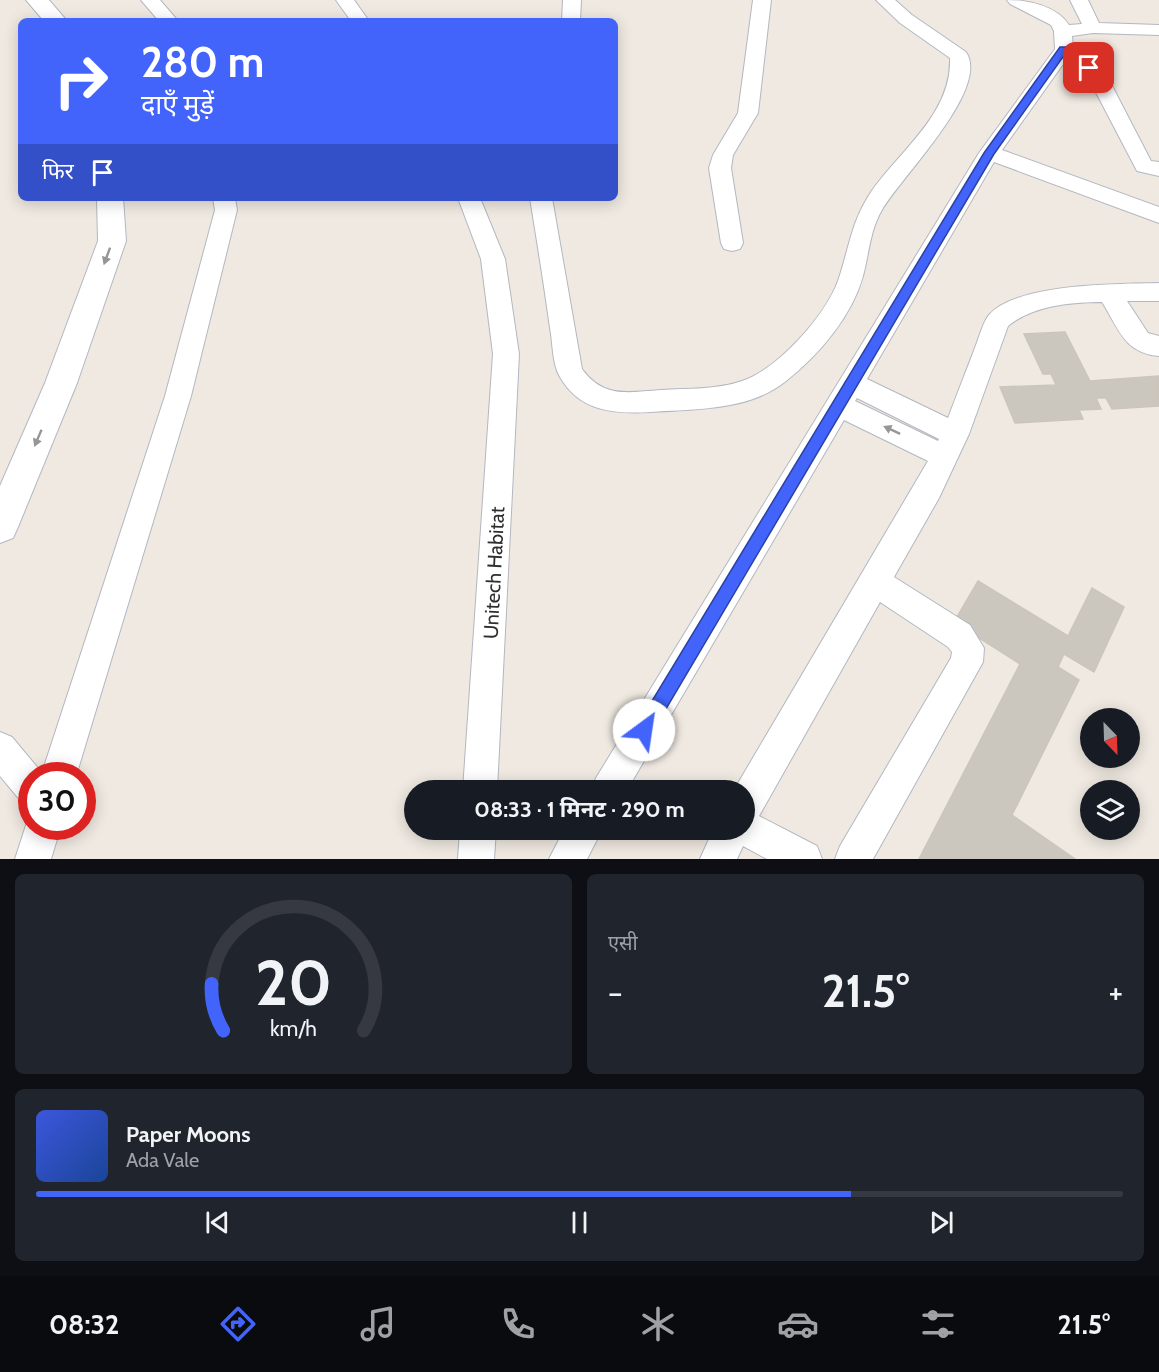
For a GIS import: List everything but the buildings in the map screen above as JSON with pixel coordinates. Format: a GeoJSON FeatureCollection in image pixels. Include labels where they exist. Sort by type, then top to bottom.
{"type":"FeatureCollection","features":[{"type":"Feature","properties":{"kind":"main road"},"geometry":{"type":"LineString","coordinates":[[38,0],[53,18]]}},
{"type":"Feature","properties":{"kind":"main road"},"geometry":{"type":"LineString","coordinates":[[0,526],[61,383],[112,241],[110,201]]}},
{"type":"Feature","properties":{"kind":"street"},"geometry":{"type":"LineString","coordinates":[[150,0],[166,18]]}},
{"type":"Feature","properties":{"kind":"street"},"geometry":{"type":"LineString","coordinates":[[345,0],[358,18]]}},
{"type":"Feature","properties":{"kind":"street"},"geometry":{"type":"LineString","coordinates":[[571,18],[572,0]]}},
{"type":"Feature","properties":{"kind":"street"},"geometry":{"type":"LineString","coordinates":[[732,243],[720,168],[723,155],[748,113],[762,0]]}},
{"type":"Feature","properties":{"kind":"street"},"geometry":{"type":"LineString","coordinates":[[542,201],[570,372],[580,388],[599,400],[617,403],[707,398],[749,389],[775,376],[812,339],[838,306],[849,285],[869,213],[954,100],[962,66],[959,56],[906,19],[885,0]]}},
{"type":"Feature","properties":{"kind":"street"},"geometry":{"type":"LineString","coordinates":[[1016,0],[1051,16],[1064,40],[1098,78],[1140,161],[1144,166],[1159,169]]}},
{"type":"Feature","properties":{"kind":"street"},"geometry":{"type":"LineString","coordinates":[[1079,0],[1093,28]]}},
{"type":"Feature","properties":{"kind":"street"},"geometry":{"type":"LineString","coordinates":[[614,780],[989,153],[1064,40],[1093,28],[1159,30]]}},
{"type":"Feature","properties":{"kind":"street"},"geometry":{"type":"LineString","coordinates":[[989,153],[1159,215]]}},
{"type":"Feature","properties":{"kind":"street"},"geometry":{"type":"LineString","coordinates":[[63,762],[178,396],[226,210],[224,201]]}},
{"type":"Feature","properties":{"kind":"street","name":"Unitech Habitat"},"geometry":{"type":"LineString","coordinates":[[470,201],[493,259],[506,354],[481,780]]}},
{"type":"Feature","properties":{"kind":"street"},"geometry":{"type":"LineString","coordinates":[[755,789],[928,489],[950,445],[998,321],[1013,309],[1050,299],[1109,293],[1159,292]]}},
{"type":"Feature","properties":{"kind":"street"},"geometry":{"type":"LineString","coordinates":[[1109,293],[1140,340],[1147,345],[1159,346]]}},
{"type":"Feature","properties":{"kind":"street"},"geometry":{"type":"LineString","coordinates":[[845,394],[950,445]]}},
{"type":"Feature","properties":{"kind":"street"},"geometry":{"type":"LineString","coordinates":[[853,859],[967,662],[968,648],[959,636],[875,582]]}},
{"type":"Feature","properties":{"kind":"street"},"geometry":{"type":"LineString","coordinates":[[0,749],[18,771]]}},
{"type":"Feature","properties":{"kind":"street"},"geometry":{"type":"LineString","coordinates":[[755,833],[804,859]]}},
{"type":"Feature","properties":{"kind":"street"},"geometry":{"type":"LineString","coordinates":[[33,859],[39,840]]}},
{"type":"Feature","properties":{"kind":"street"},"geometry":{"type":"LineString","coordinates":[[476,859],[477,840]]}},
{"type":"Feature","properties":{"kind":"street"},"geometry":{"type":"LineString","coordinates":[[567,859],[578,840]]}},
{"type":"Feature","properties":{"kind":"street"},"geometry":{"type":"LineString","coordinates":[[718,859],[727,840]]}},
{"type":"Feature","properties":{"kind":"route"},"geometry":{"type":"LineString","coordinates":[[644,730],[989,153],[1064,49],[1089,68]]}}]}
